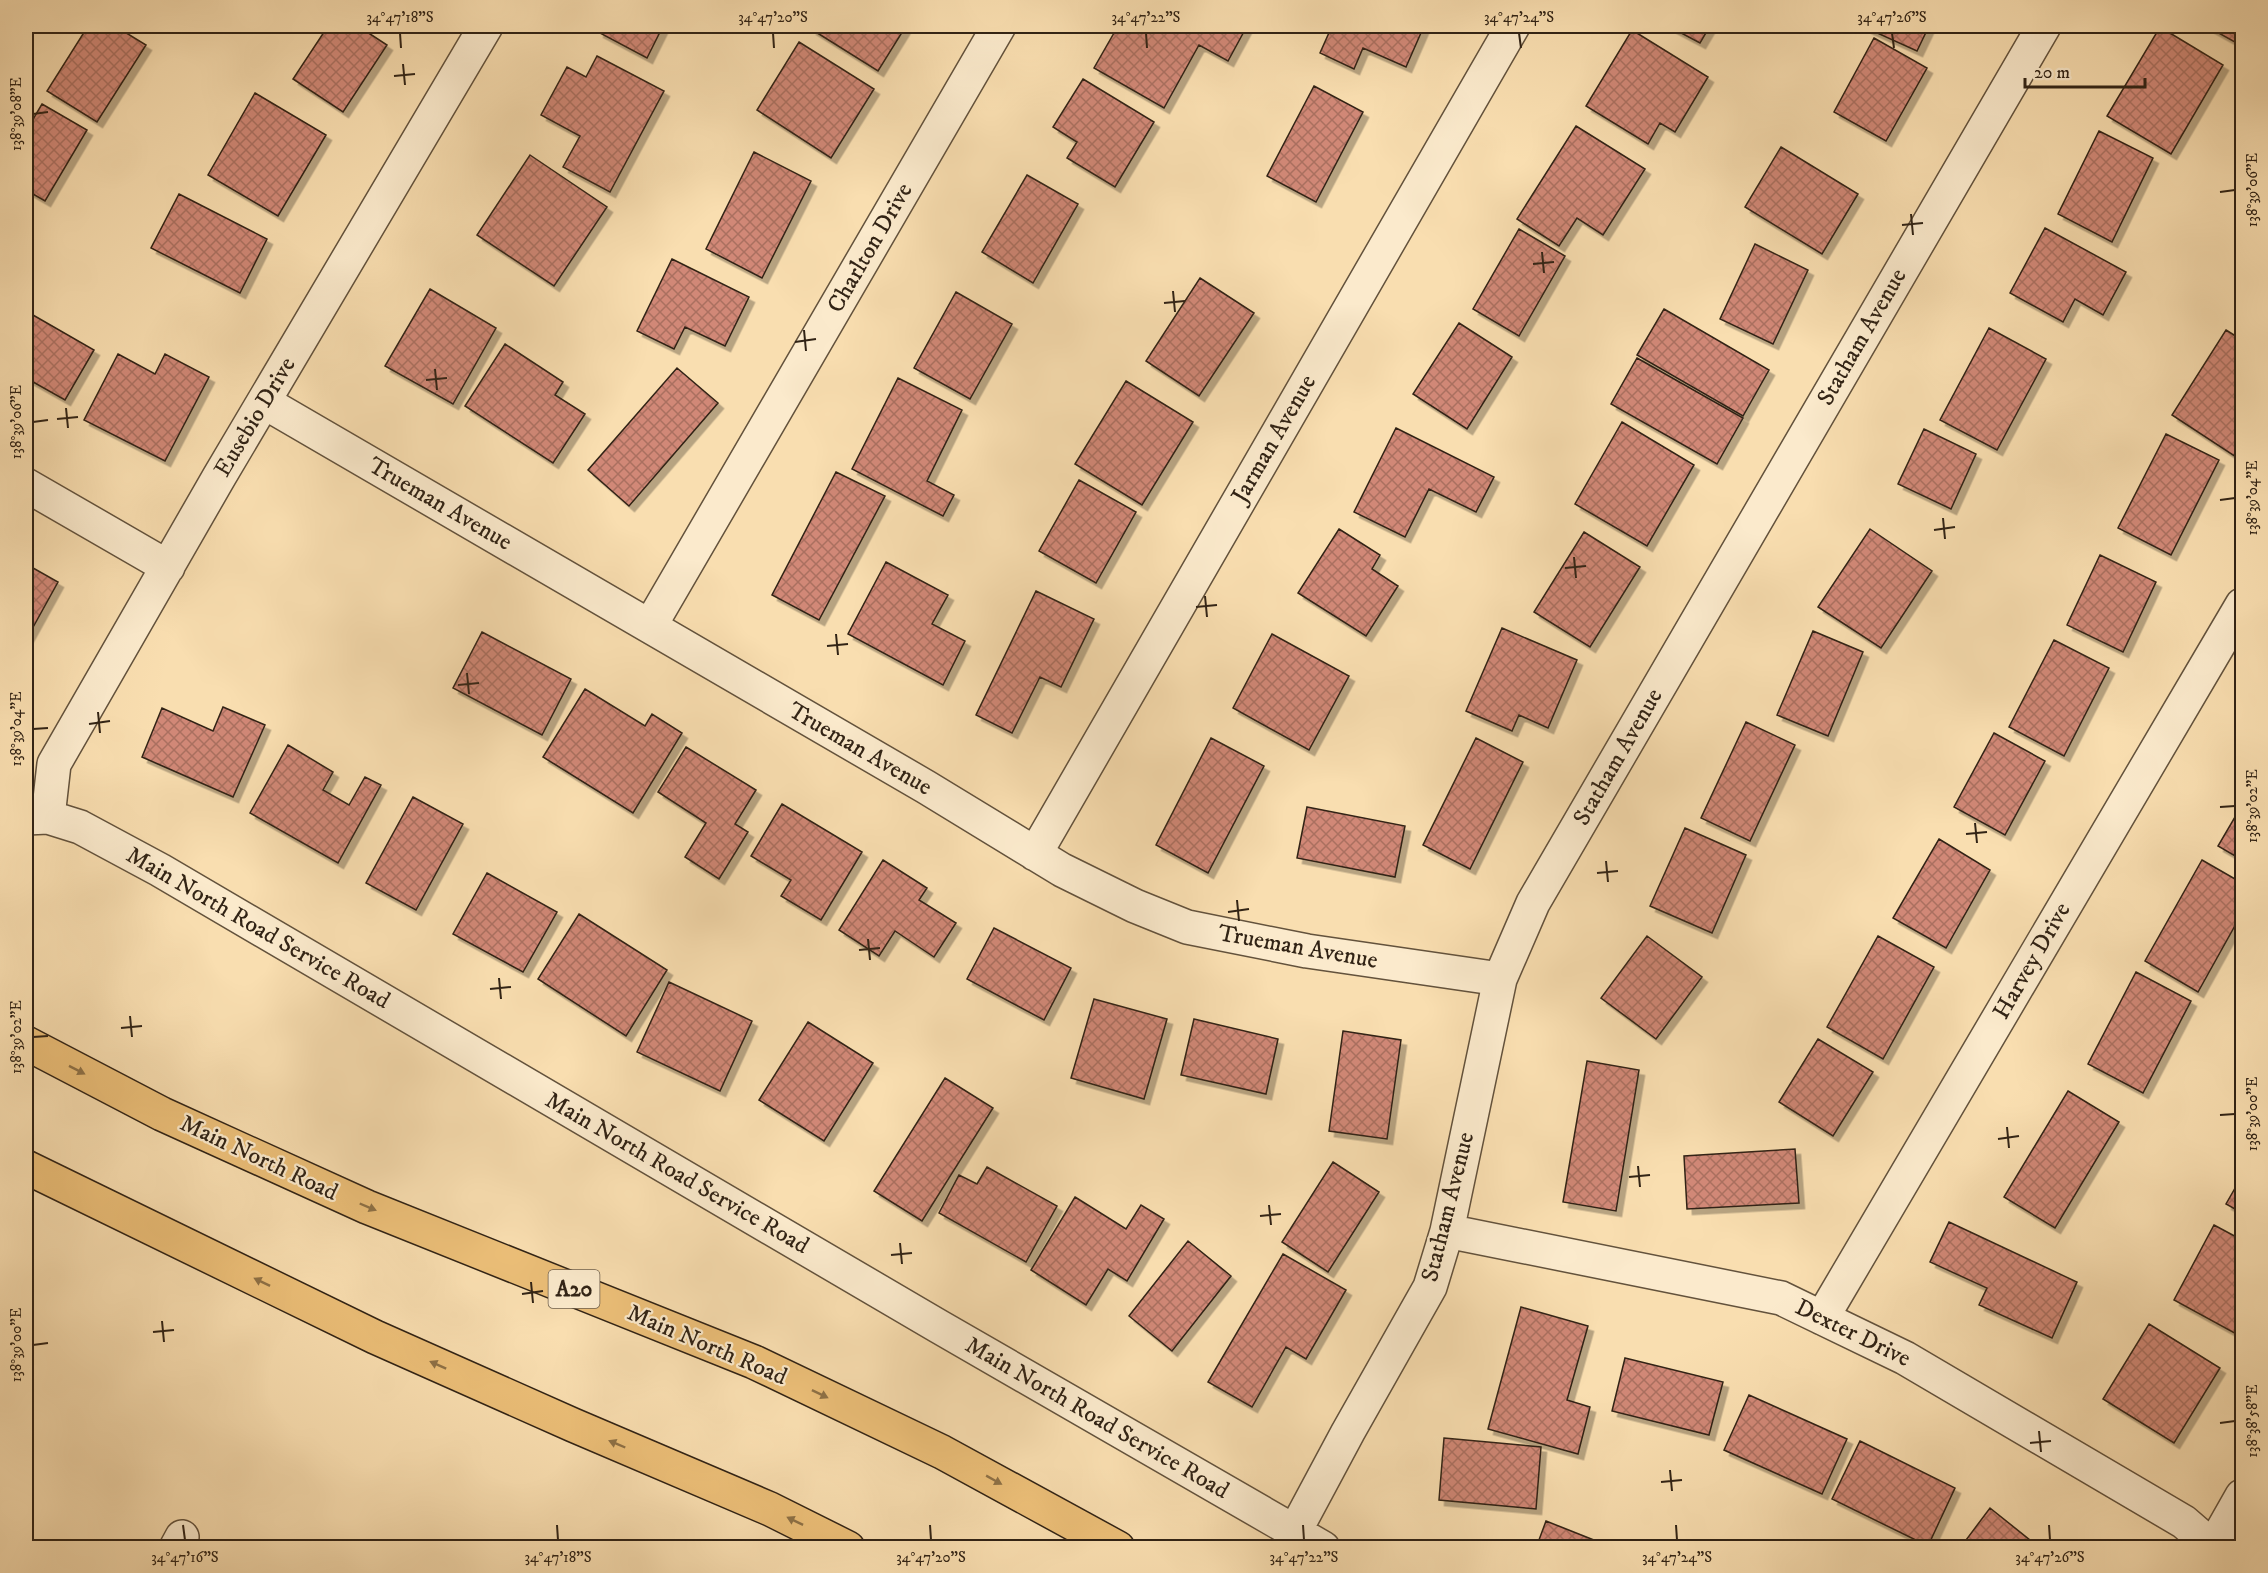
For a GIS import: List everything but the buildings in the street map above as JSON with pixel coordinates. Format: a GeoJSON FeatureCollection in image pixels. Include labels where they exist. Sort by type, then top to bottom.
{"type":"FeatureCollection","features":[{"type":"Feature","properties":{"kind":"highway","name":"Main North Road"},"geometry":{"type":"LineString","coordinates":[[26,1043],[162,1114],[367,1207],[754,1362],[942,1452],[1118,1548]]}},
{"type":"Feature","properties":{"kind":"highway"},"geometry":{"type":"LineString","coordinates":[[26,1167],[375,1337],[770,1509],[848,1548]]}},
{"type":"Feature","properties":{"kind":"street","name":"Eusebio Drive"},"geometry":{"type":"LineString","coordinates":[[37,818],[54,764],[486,26]]}},
{"type":"Feature","properties":{"kind":"street","name":"Charlton Drive"},"geometry":{"type":"LineString","coordinates":[[650,626],[999,26]]}},
{"type":"Feature","properties":{"kind":"street","name":"Jarman Avenue"},"geometry":{"type":"LineString","coordinates":[[1035,854],[1513,26]]}},
{"type":"Feature","properties":{"kind":"street","name":"Statham Avenue"},"geometry":{"type":"LineString","coordinates":[[1309,1540],[1348,1432],[1430,1287],[1447,1231],[1500,979],[1533,903],[2044,26]]}},
{"type":"Feature","properties":{"kind":"street","name":"Trueman Avenue"},"geometry":{"type":"LineString","coordinates":[[264,402],[926,787],[1062,870],[1135,906],[1186,927],[1306,951],[1500,979]]}},
{"type":"Feature","properties":{"kind":"street"},"geometry":{"type":"LineString","coordinates":[[26,485],[168,567]]}},
{"type":"Feature","properties":{"kind":"street","name":"Harvey Drive"},"geometry":{"type":"LineString","coordinates":[[1822,1318],[2242,605]]}},
{"type":"Feature","properties":{"kind":"street","name":"Main North Road Service Road"},"geometry":{"type":"LineString","coordinates":[[37,818],[80,827],[160,870],[938,1326],[1309,1540]]}},
{"type":"Feature","properties":{"kind":"street","name":"Dexter Drive"},"geometry":{"type":"LineString","coordinates":[[1447,1231],[1781,1298],[1905,1358],[2184,1522],[2214,1547]]}},
{"type":"Feature","properties":{"kind":"street"},"geometry":{"type":"LineString","coordinates":[[2214,1547],[2242,1496]]}}]}
